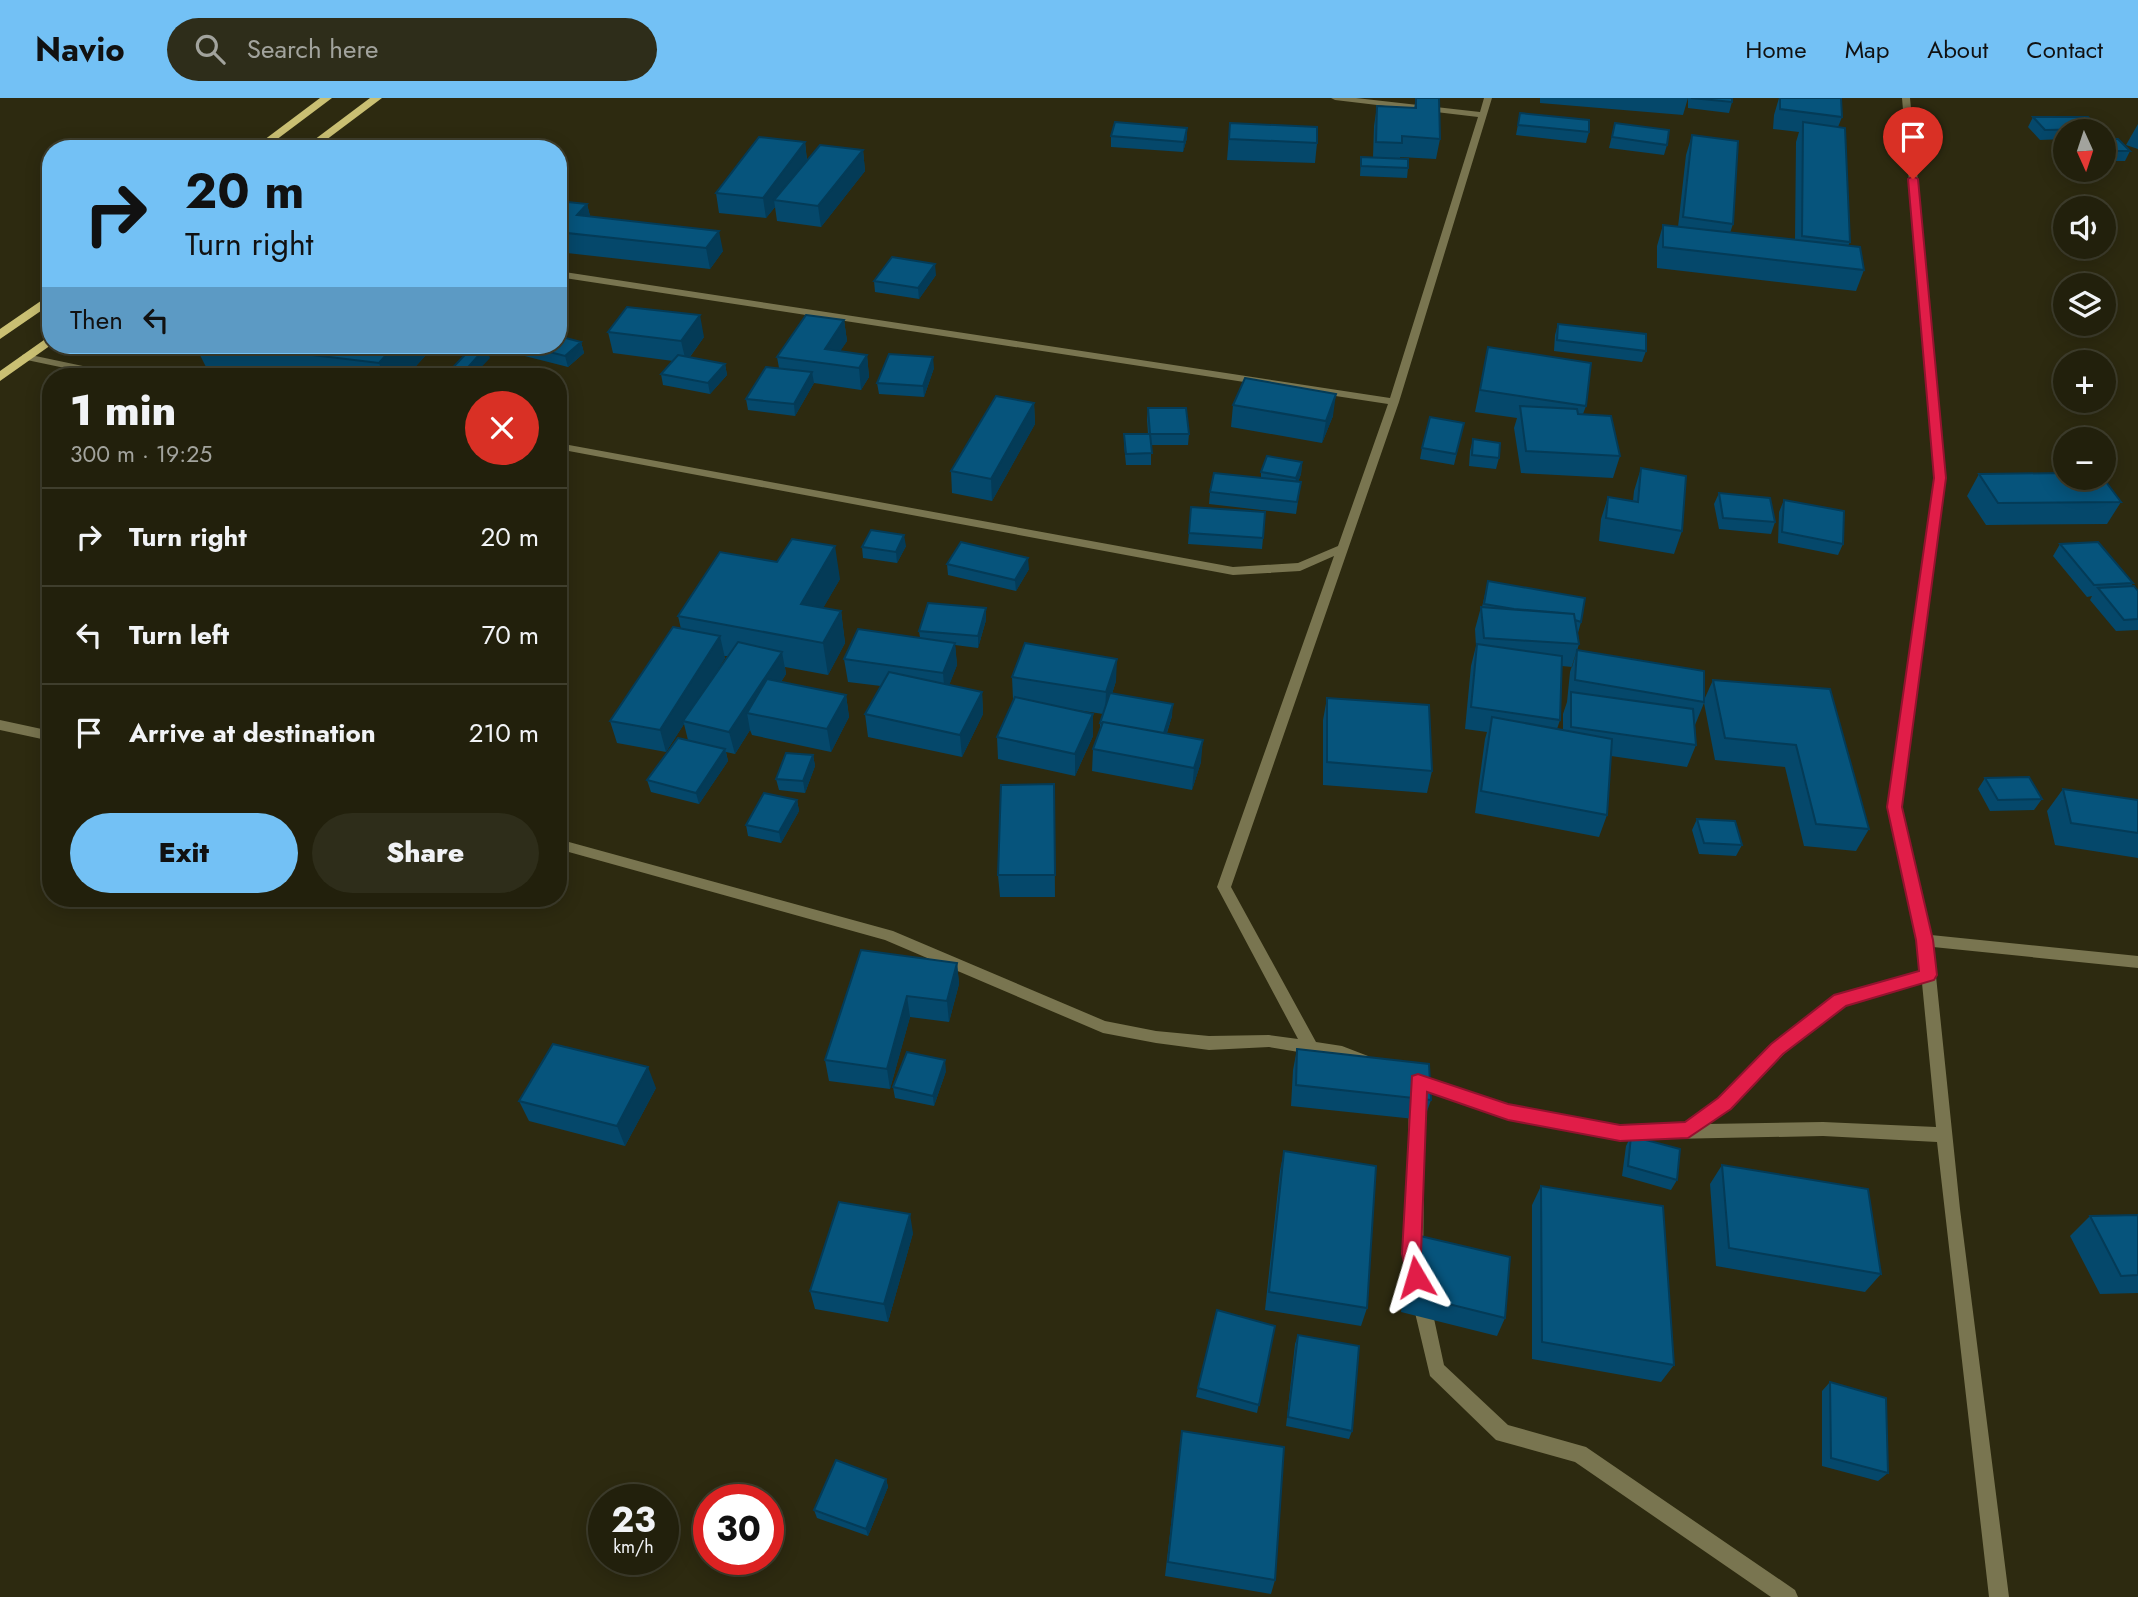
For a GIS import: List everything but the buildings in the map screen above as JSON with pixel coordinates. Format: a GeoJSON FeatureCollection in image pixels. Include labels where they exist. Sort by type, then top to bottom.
{"type":"FeatureCollection","features":[{"type":"Feature","properties":{"kind":"main road"},"geometry":{"type":"LineString","coordinates":[[269,140],[327,98]]}},
{"type":"Feature","properties":{"kind":"main road"},"geometry":{"type":"LineString","coordinates":[[319,140],[377,98]]}},
{"type":"Feature","properties":{"kind":"main road"},"geometry":{"type":"LineString","coordinates":[[0,335],[42,305]]}},
{"type":"Feature","properties":{"kind":"main road"},"geometry":{"type":"LineString","coordinates":[[0,377],[42,345]]}},
{"type":"Feature","properties":{"kind":"street"},"geometry":{"type":"LineString","coordinates":[[1335,98],[1483,115]]}},
{"type":"Feature","properties":{"kind":"street"},"geometry":{"type":"LineString","coordinates":[[1311,1048],[1224,887],[1394,402],[1488,98]]}},
{"type":"Feature","properties":{"kind":"street"},"geometry":{"type":"LineString","coordinates":[[1906,98],[1940,478],[1895,807],[1925,940],[1944,1135],[1999,1597]]}},
{"type":"Feature","properties":{"kind":"street"},"geometry":{"type":"LineString","coordinates":[[567,275],[1394,402]]}},
{"type":"Feature","properties":{"kind":"street"},"geometry":{"type":"LineString","coordinates":[[26,357],[78,368]]}},
{"type":"Feature","properties":{"kind":"street"},"geometry":{"type":"LineString","coordinates":[[567,448],[1233,571],[1300,567],[1343,548]]}},
{"type":"Feature","properties":{"kind":"street"},"geometry":{"type":"LineString","coordinates":[[0,725],[42,734]]}},
{"type":"Feature","properties":{"kind":"street"},"geometry":{"type":"LineString","coordinates":[[567,847],[888,935],[1103,1027],[1209,1043],[1269,1041],[1342,1053],[1508,1112],[1620,1133],[1688,1129],[1824,1129],[1944,1135]]}},
{"type":"Feature","properties":{"kind":"street"},"geometry":{"type":"LineString","coordinates":[[1925,940],[2138,962]]}},
{"type":"Feature","properties":{"kind":"street"},"geometry":{"type":"LineString","coordinates":[[1688,1129],[1724,1104],[1777,1049],[1840,1000],[1928,975]]}},
{"type":"Feature","properties":{"kind":"street"},"geometry":{"type":"LineString","coordinates":[[1418,1082],[1412,1254],[1436,1370],[1503,1433],[1579,1454],[1780,1595]]}},
{"type":"Feature","properties":{"kind":"route"},"geometry":{"type":"LineString","coordinates":[[1416,1277],[1412,1254],[1418,1082],[1508,1112],[1620,1133],[1688,1129],[1724,1104],[1777,1049],[1840,1000],[1928,975],[1925,940],[1895,807],[1940,478],[1913,179]]}}]}
